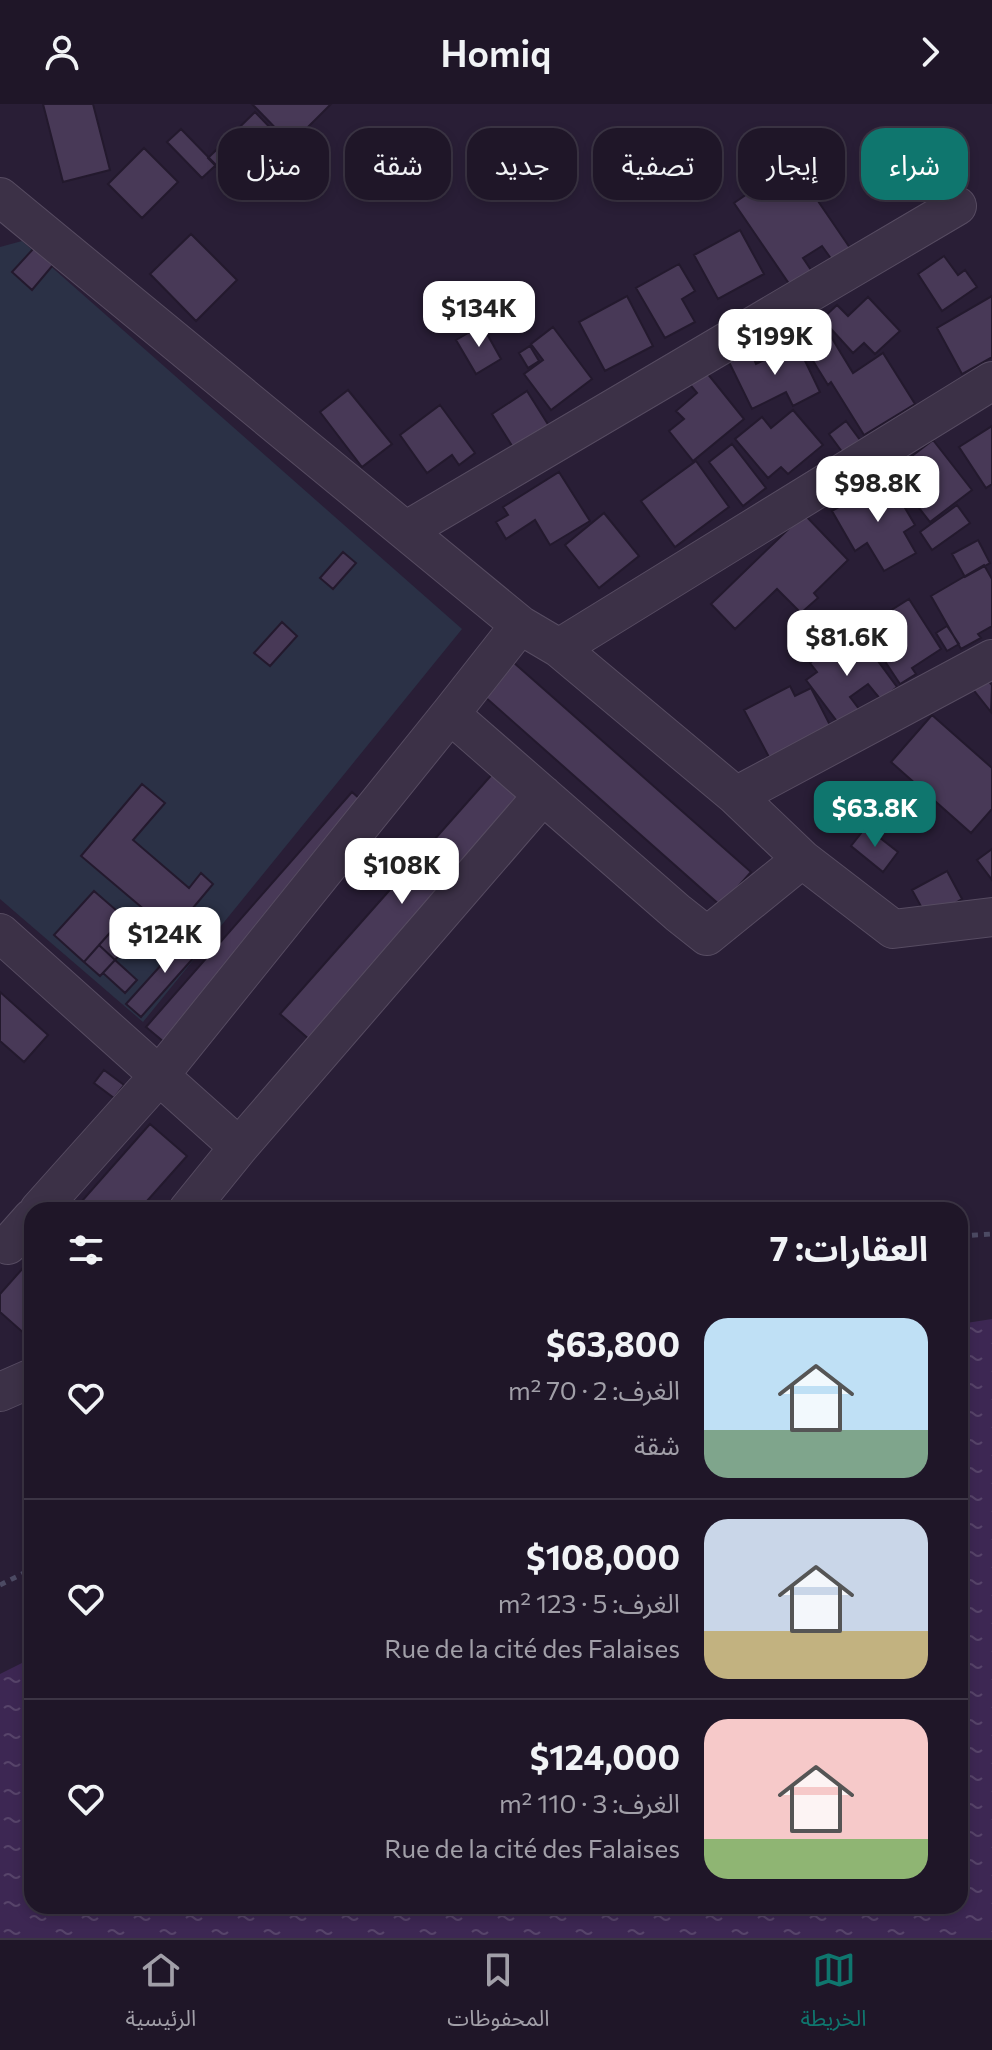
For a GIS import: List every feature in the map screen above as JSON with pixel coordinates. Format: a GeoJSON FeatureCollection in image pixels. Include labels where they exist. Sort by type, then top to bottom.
{"type":"FeatureCollection","features":[{"type":"Feature","properties":{"kind":"street"},"geometry":{"type":"LineString","coordinates":[[0,197],[520,625],[559,648],[736,796],[802,859],[893,929],[992,917]]}},
{"type":"Feature","properties":{"kind":"street"},"geometry":{"type":"LineString","coordinates":[[407,530],[957,206]]}},
{"type":"Feature","properties":{"kind":"street"},"geometry":{"type":"LineString","coordinates":[[559,648],[992,381]]}},
{"type":"Feature","properties":{"kind":"street"},"geometry":{"type":"LineString","coordinates":[[46,1202],[158,1077],[520,625]]}},
{"type":"Feature","properties":{"kind":"street"},"geometry":{"type":"LineString","coordinates":[[736,796],[992,659]]}},
{"type":"Feature","properties":{"kind":"street"},"geometry":{"type":"LineString","coordinates":[[450,714],[707,936],[802,859]]}},
{"type":"Feature","properties":{"kind":"street"},"geometry":{"type":"LineString","coordinates":[[194,1202],[543,795]]}},
{"type":"Feature","properties":{"kind":"street"},"geometry":{"type":"LineString","coordinates":[[0,933],[239,1147]]}},
{"type":"Feature","properties":{"kind":"street"},"geometry":{"type":"LineString","coordinates":[[0,1392],[24,1382]]}},
{"type":"Feature","properties":{"kind":"path"},"geometry":{"type":"LineString","coordinates":[[968,1236],[992,1234]]}},
{"type":"Feature","properties":{"kind":"path"},"geometry":{"type":"LineString","coordinates":[[0,1585],[24,1573]]}},
{"type":"Feature","properties":{"kind":"shaded area"},"geometry":{"type":"Polygon","coordinates":[[[22,241],[462,629],[143,1022],[0,899],[0,247],[22,241]]]}},
{"type":"Feature","properties":{"kind":"water"},"geometry":{"type":"Polygon","coordinates":[[[992,1319],[992,1938],[0,1938],[0,1674],[24,1662],[24,1914],[968,1914],[968,1323],[992,1319]]]}},
{"type":"Feature","properties":{"kind":"building"},"geometry":{"type":"Polygon","coordinates":[[[43,104],[93,104],[110,170],[63,182],[43,104]]]}},
{"type":"Feature","properties":{"kind":"building"},"geometry":{"type":"Polygon","coordinates":[[[252,104],[331,104],[307,128],[275,128],[252,104]]]}},
{"type":"Feature","properties":{"kind":"building"},"geometry":{"type":"Polygon","coordinates":[[[255,112],[270,128],[239,128],[255,112]]]}},
{"type":"Feature","properties":{"kind":"building"},"geometry":{"type":"Polygon","coordinates":[[[181,129],[216,165],[202,178],[167,142],[181,129]]]}},
{"type":"Feature","properties":{"kind":"building"},"geometry":{"type":"Polygon","coordinates":[[[144,148],[178,182],[142,218],[108,184],[144,148]]]}},
{"type":"Feature","properties":{"kind":"building"},"geometry":{"type":"Polygon","coordinates":[[[218,148],[218,168],[208,158],[218,148]]]}},
{"type":"Feature","properties":{"kind":"building"},"geometry":{"type":"Polygon","coordinates":[[[738,200],[817,200],[850,248],[832,260],[822,246],[803,258],[813,273],[792,288],[734,203],[738,200]]]}},
{"type":"Feature","properties":{"kind":"building"},"geometry":{"type":"Polygon","coordinates":[[[740,230],[764,274],[718,299],[694,255],[740,230]]]}},
{"type":"Feature","properties":{"kind":"building"},"geometry":{"type":"Polygon","coordinates":[[[191,234],[237,280],[196,321],[150,274],[191,234]]]}},
{"type":"Feature","properties":{"kind":"building"},"geometry":{"type":"Polygon","coordinates":[[[34,248],[53,265],[32,290],[12,272],[34,248]]]}},
{"type":"Feature","properties":{"kind":"building"},"geometry":{"type":"Polygon","coordinates":[[[944,256],[958,275],[965,270],[977,287],[942,311],[918,274],[944,256]]]}},
{"type":"Feature","properties":{"kind":"building"},"geometry":{"type":"Polygon","coordinates":[[[679,264],[695,291],[682,299],[695,322],[665,338],[636,288],[679,264]]]}},
{"type":"Feature","properties":{"kind":"building"},"geometry":{"type":"Polygon","coordinates":[[[627,296],[653,346],[605,371],[579,322],[627,296]]]}},
{"type":"Feature","properties":{"kind":"building"},"geometry":{"type":"Polygon","coordinates":[[[992,296],[992,357],[962,374],[937,328],[992,296]]]}},
{"type":"Feature","properties":{"kind":"building"},"geometry":{"type":"Polygon","coordinates":[[[868,297],[900,331],[875,354],[864,343],[853,353],[822,319],[837,305],[848,316],[868,297]]]}},
{"type":"Feature","properties":{"kind":"building"},"geometry":{"type":"Polygon","coordinates":[[[816,312],[853,373],[883,353],[915,404],[864,435],[792,327],[816,312]]]}},
{"type":"Feature","properties":{"kind":"building"},"geometry":{"type":"Polygon","coordinates":[[[482,325],[501,359],[476,374],[456,340],[482,325]]]}},
{"type":"Feature","properties":{"kind":"building"},"geometry":{"type":"Polygon","coordinates":[[[553,327],[592,379],[551,410],[524,374],[543,360],[531,344],[553,327]]]}},
{"type":"Feature","properties":{"kind":"building"},"geometry":{"type":"Polygon","coordinates":[[[797,344],[820,392],[793,406],[786,392],[752,409],[729,362],[751,352],[756,364],[797,344]]]}},
{"type":"Feature","properties":{"kind":"building"},"geometry":{"type":"Polygon","coordinates":[[[530,346],[539,361],[528,368],[519,353],[530,346]]]}},
{"type":"Feature","properties":{"kind":"building"},"geometry":{"type":"Polygon","coordinates":[[[703,368],[744,419],[693,461],[669,431],[684,419],[676,411],[697,393],[687,381],[703,368]]]}},
{"type":"Feature","properties":{"kind":"building"},"geometry":{"type":"Polygon","coordinates":[[[348,390],[392,444],[362,467],[320,412],[348,390]]]}},
{"type":"Feature","properties":{"kind":"building"},"geometry":{"type":"Polygon","coordinates":[[[527,391],[549,426],[514,449],[492,414],[527,391]]]}},
{"type":"Feature","properties":{"kind":"building"},"geometry":{"type":"Polygon","coordinates":[[[440,405],[475,453],[459,465],[452,455],[427,473],[400,435],[440,405]]]}},
{"type":"Feature","properties":{"kind":"building"},"geometry":{"type":"Polygon","coordinates":[[[793,410],[823,445],[788,474],[781,467],[768,478],[735,439],[762,417],[771,428],[793,410]]]}},
{"type":"Feature","properties":{"kind":"building"},"geometry":{"type":"Polygon","coordinates":[[[846,421],[860,440],[843,453],[829,434],[846,421]]]}},
{"type":"Feature","properties":{"kind":"building"},"geometry":{"type":"Polygon","coordinates":[[[992,426],[992,484],[986,488],[959,447],[992,426]]]}},
{"type":"Feature","properties":{"kind":"building"},"geometry":{"type":"Polygon","coordinates":[[[933,440],[972,490],[930,522],[891,472],[933,440]]]}},
{"type":"Feature","properties":{"kind":"building"},"geometry":{"type":"Polygon","coordinates":[[[732,444],[766,488],[743,506],[709,462],[732,444]]]}},
{"type":"Feature","properties":{"kind":"building"},"geometry":{"type":"Polygon","coordinates":[[[696,461],[729,507],[675,547],[641,501],[696,461]]]}},
{"type":"Feature","properties":{"kind":"building"},"geometry":{"type":"Polygon","coordinates":[[[559,472],[590,521],[550,545],[535,520],[506,539],[496,522],[508,515],[503,507],[559,472]]]}},
{"type":"Feature","properties":{"kind":"building"},"geometry":{"type":"Polygon","coordinates":[[[888,479],[915,525],[904,532],[916,553],[884,571],[867,543],[855,551],[832,511],[888,479]]]}},
{"type":"Feature","properties":{"kind":"building"},"geometry":{"type":"Polygon","coordinates":[[[957,505],[970,523],[932,550],[920,532],[957,505]]]}},
{"type":"Feature","properties":{"kind":"building"},"geometry":{"type":"Polygon","coordinates":[[[604,513],[639,556],[599,588],[565,545],[604,513]]]}},
{"type":"Feature","properties":{"kind":"building"},"geometry":{"type":"Polygon","coordinates":[[[804,514],[848,560],[814,593],[818,598],[801,613],[777,589],[735,629],[711,604],[804,514]]]}},
{"type":"Feature","properties":{"kind":"building"},"geometry":{"type":"Polygon","coordinates":[[[978,540],[990,563],[965,577],[952,554],[978,540]]]}},
{"type":"Feature","properties":{"kind":"building"},"geometry":{"type":"Polygon","coordinates":[[[343,552],[356,563],[333,589],[320,578],[343,552]]]}},
{"type":"Feature","properties":{"kind":"building"},"geometry":{"type":"Polygon","coordinates":[[[984,565],[992,579],[992,626],[978,634],[981,638],[961,649],[931,596],[984,565]]]}},
{"type":"Feature","properties":{"kind":"building"},"geometry":{"type":"Polygon","coordinates":[[[909,599],[941,649],[912,668],[916,674],[900,684],[863,628],[909,599]]]}},
{"type":"Feature","properties":{"kind":"building"},"geometry":{"type":"Polygon","coordinates":[[[282,622],[297,636],[270,666],[254,653],[282,622]]]}},
{"type":"Feature","properties":{"kind":"building"},"geometry":{"type":"Polygon","coordinates":[[[947,626],[959,644],[947,651],[936,633],[947,626]]]}},
{"type":"Feature","properties":{"kind":"building"},"geometry":{"type":"Polygon","coordinates":[[[845,636],[863,660],[872,653],[897,687],[881,700],[868,684],[850,697],[859,709],[839,724],[806,680],[817,672],[810,663],[845,636]]]}},
{"type":"Feature","properties":{"kind":"building"},"geometry":{"type":"Polygon","coordinates":[[[513,662],[751,872],[721,906],[484,696],[513,662]]]}},
{"type":"Feature","properties":{"kind":"building"},"geometry":{"type":"Polygon","coordinates":[[[986,678],[992,685],[991,712],[972,688],[986,678]]]}},
{"type":"Feature","properties":{"kind":"building"},"geometry":{"type":"Polygon","coordinates":[[[790,686],[795,696],[811,688],[831,727],[770,759],[744,710],[790,686]]]}},
{"type":"Feature","properties":{"kind":"building"},"geometry":{"type":"Polygon","coordinates":[[[932,715],[992,768],[992,809],[971,833],[891,762],[932,715]]]}},
{"type":"Feature","properties":{"kind":"building"},"geometry":{"type":"Polygon","coordinates":[[[495,771],[524,796],[310,1040],[280,1014],[495,771]]]}},
{"type":"Feature","properties":{"kind":"building"},"geometry":{"type":"Polygon","coordinates":[[[142,784],[165,803],[133,840],[189,888],[201,873],[213,884],[172,933],[81,856],[142,784]]]}},
{"type":"Feature","properties":{"kind":"building"},"geometry":{"type":"Polygon","coordinates":[[[352,792],[370,808],[164,1042],[146,1027],[352,792]]]}},
{"type":"Feature","properties":{"kind":"building"},"geometry":{"type":"Polygon","coordinates":[[[866,827],[898,852],[883,872],[851,846],[866,827]]]}},
{"type":"Feature","properties":{"kind":"building"},"geometry":{"type":"Polygon","coordinates":[[[992,849],[992,880],[977,860],[992,849]]]}},
{"type":"Feature","properties":{"kind":"building"},"geometry":{"type":"Polygon","coordinates":[[[947,871],[962,899],[928,919],[912,890],[947,871]]]}},
{"type":"Feature","properties":{"kind":"building"},"geometry":{"type":"Polygon","coordinates":[[[94,891],[124,917],[84,962],[54,935],[94,891]]]}},
{"type":"Feature","properties":{"kind":"building"},"geometry":{"type":"Polygon","coordinates":[[[124,917],[140,931],[115,960],[99,945],[124,917]]]}},
{"type":"Feature","properties":{"kind":"building"},"geometry":{"type":"Polygon","coordinates":[[[190,933],[204,946],[141,1017],[126,1004],[190,933]]]}},
{"type":"Feature","properties":{"kind":"building"},"geometry":{"type":"Polygon","coordinates":[[[99,945],[115,960],[100,976],[84,962],[99,945]]]}},
{"type":"Feature","properties":{"kind":"building"},"geometry":{"type":"Polygon","coordinates":[[[115,960],[137,980],[125,993],[103,973],[115,960]]]}},
{"type":"Feature","properties":{"kind":"building"},"geometry":{"type":"Polygon","coordinates":[[[0,992],[48,1035],[24,1062],[0,1041],[0,992]]]}},
{"type":"Feature","properties":{"kind":"building"},"geometry":{"type":"Polygon","coordinates":[[[104,1070],[124,1085],[114,1098],[94,1083],[104,1070]]]}},
{"type":"Feature","properties":{"kind":"building"},"geometry":{"type":"Polygon","coordinates":[[[150,1124],[187,1156],[146,1202],[81,1202],[150,1124]]]}},
{"type":"Feature","properties":{"kind":"building"},"geometry":{"type":"Polygon","coordinates":[[[24,1267],[24,1333],[0,1312],[0,1294],[24,1267]]]}}]}
